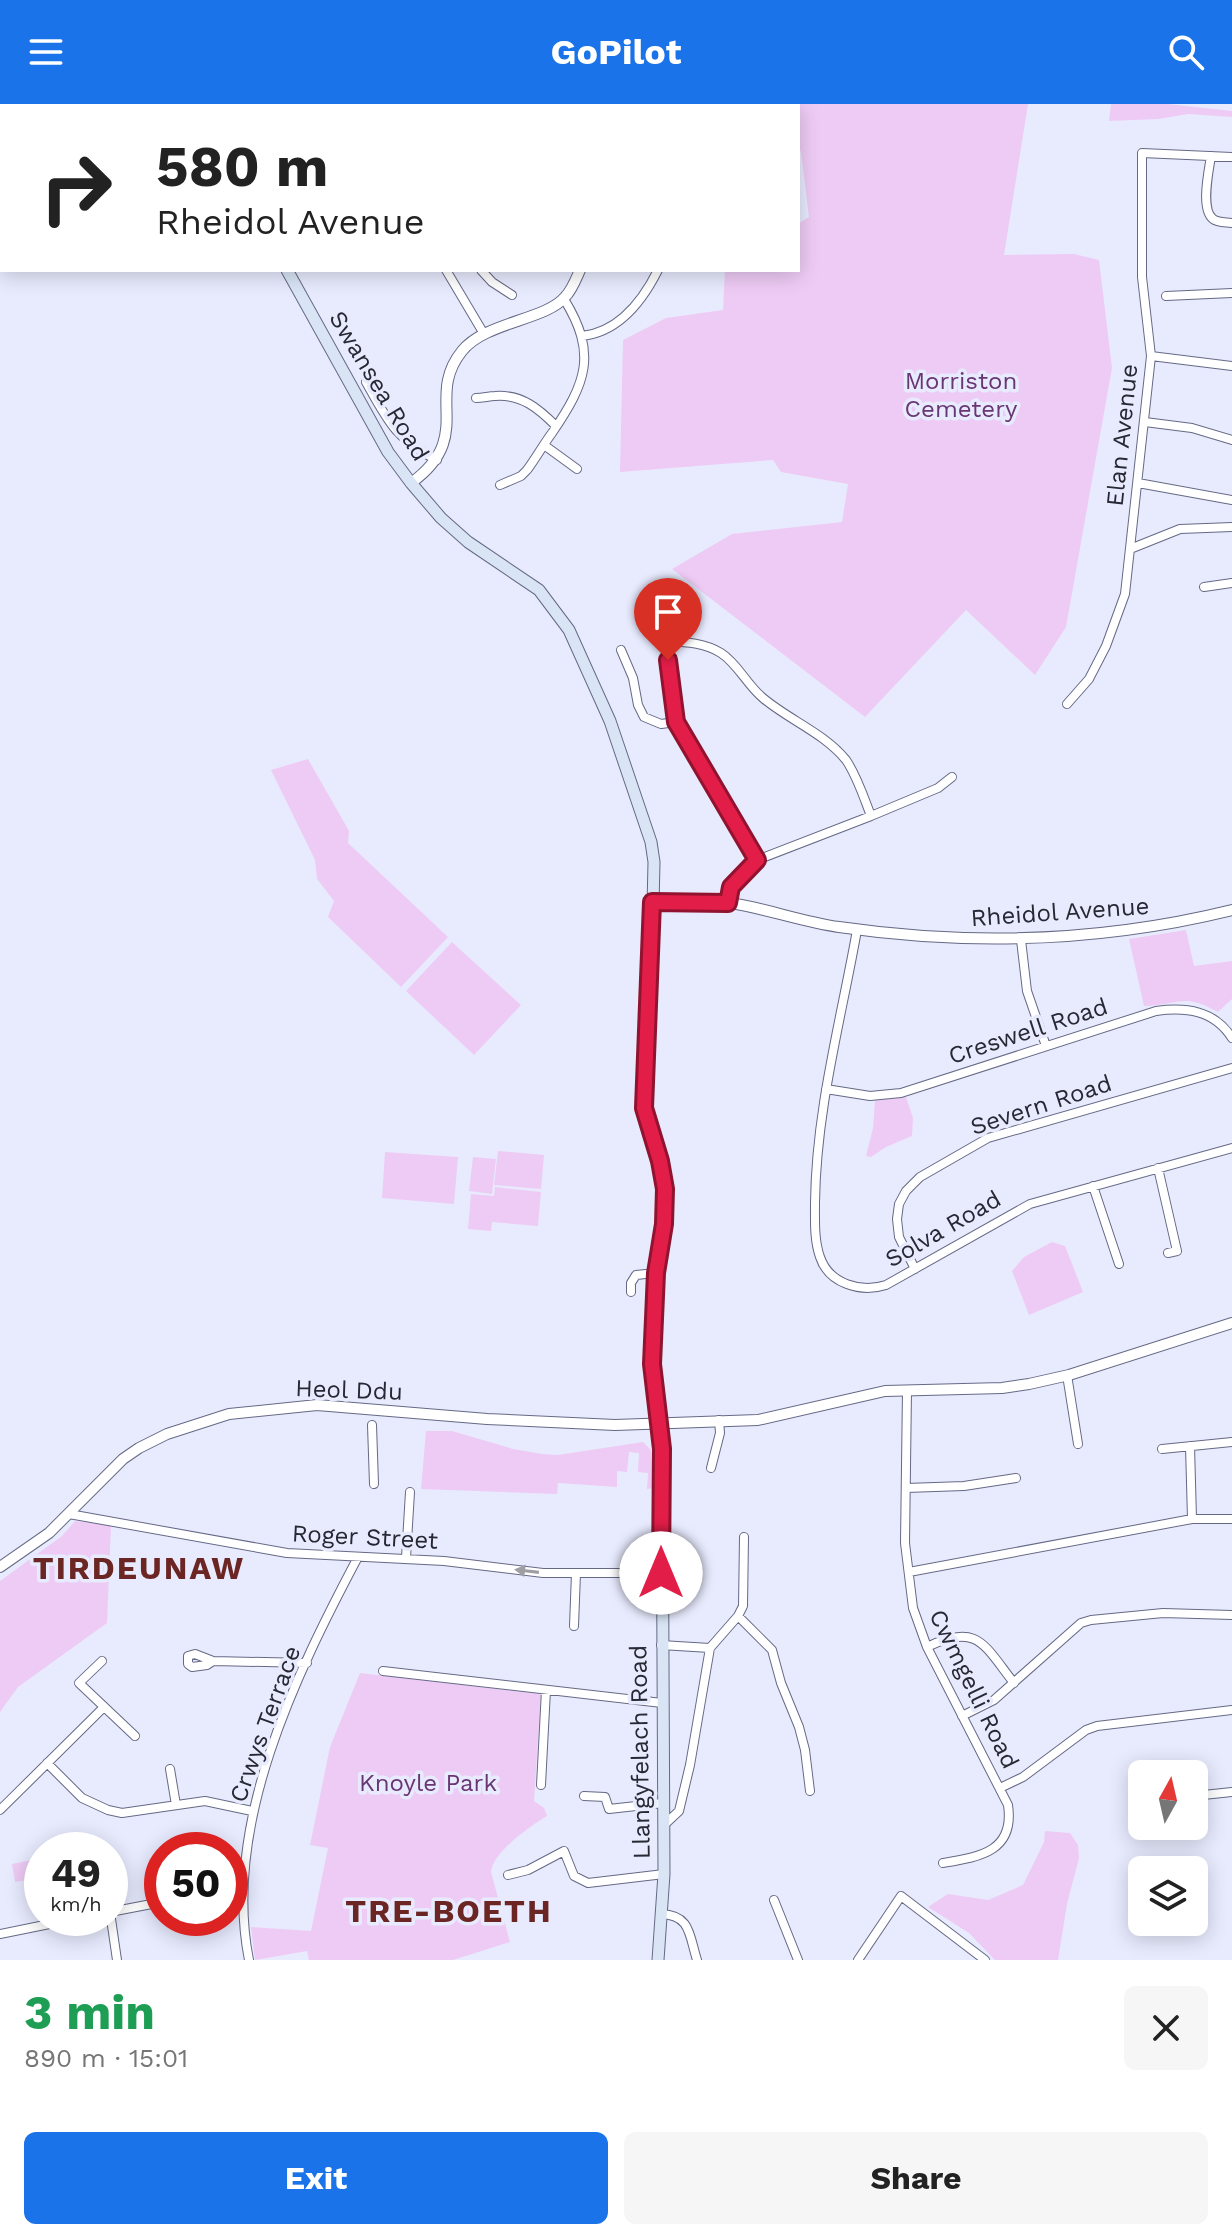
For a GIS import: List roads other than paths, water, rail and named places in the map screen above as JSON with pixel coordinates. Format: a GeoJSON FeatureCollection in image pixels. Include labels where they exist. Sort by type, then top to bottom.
{"type":"FeatureCollection","features":[{"type":"Feature","properties":{"kind":"main road","name":"Swansea Road"},"geometry":{"type":"LineString","coordinates":[[288,272],[388,452],[411,483]]}},
{"type":"Feature","properties":{"kind":"main road","name":"Llangyfelach Road"},"geometry":{"type":"LineString","coordinates":[[411,483],[441,518],[468,542],[539,590],[569,630],[610,721],[646,824],[654,862],[644,1108],[665,1189],[664,1224],[656,1273],[652,1364],[662,1449],[664,1874],[658,1960]]}},
{"type":"Feature","properties":{"kind":"street","name":"Elan Avenue"},"geometry":{"type":"LineString","coordinates":[[1067,704],[1089,679],[1106,646],[1125,594],[1151,356],[1142,277],[1142,153],[1211,156]]}},
{"type":"Feature","properties":{"kind":"street"},"geometry":{"type":"LineString","coordinates":[[1232,157],[1211,156],[1206,197],[1208,213],[1218,222],[1232,223]]}},
{"type":"Feature","properties":{"kind":"street"},"geometry":{"type":"LineString","coordinates":[[450,272],[484,334]]}},
{"type":"Feature","properties":{"kind":"street"},"geometry":{"type":"LineString","coordinates":[[483,272],[512,295]]}},
{"type":"Feature","properties":{"kind":"street"},"geometry":{"type":"LineString","coordinates":[[411,483],[437,460],[446,436],[447,382],[454,362],[465,347],[484,334],[564,299],[579,272]]}},
{"type":"Feature","properties":{"kind":"street"},"geometry":{"type":"LineString","coordinates":[[582,336],[596,335],[609,329],[632,310],[657,272]]}},
{"type":"Feature","properties":{"kind":"street"},"geometry":{"type":"LineString","coordinates":[[1166,296],[1232,293]]}},
{"type":"Feature","properties":{"kind":"street"},"geometry":{"type":"LineString","coordinates":[[500,485],[521,476],[578,393],[583,374],[582,336],[564,299]]}},
{"type":"Feature","properties":{"kind":"street"},"geometry":{"type":"LineString","coordinates":[[1151,356],[1232,366]]}},
{"type":"Feature","properties":{"kind":"street"},"geometry":{"type":"LineString","coordinates":[[366,382],[384,415],[411,448],[437,460]]}},
{"type":"Feature","properties":{"kind":"street"},"geometry":{"type":"LineString","coordinates":[[476,398],[522,399],[534,405],[556,426]]}},
{"type":"Feature","properties":{"kind":"street"},"geometry":{"type":"LineString","coordinates":[[1145,422],[1192,428],[1232,440]]}},
{"type":"Feature","properties":{"kind":"street"},"geometry":{"type":"LineString","coordinates":[[544,445],[577,469]]}},
{"type":"Feature","properties":{"kind":"street"},"geometry":{"type":"LineString","coordinates":[[1138,483],[1232,500]]}},
{"type":"Feature","properties":{"kind":"street"},"geometry":{"type":"LineString","coordinates":[[1130,549],[1180,529],[1232,527]]}},
{"type":"Feature","properties":{"kind":"street"},"geometry":{"type":"LineString","coordinates":[[1204,587],[1232,583]]}},
{"type":"Feature","properties":{"kind":"street"},"geometry":{"type":"LineString","coordinates":[[668,612],[668,680],[676,722],[757,860]]}},
{"type":"Feature","properties":{"kind":"street"},"geometry":{"type":"LineString","coordinates":[[668,641],[693,643],[719,652],[763,698],[825,740],[847,762],[871,816]]}},
{"type":"Feature","properties":{"kind":"street"},"geometry":{"type":"LineString","coordinates":[[621,650],[644,717],[661,724],[676,722]]}},
{"type":"Feature","properties":{"kind":"street"},"geometry":{"type":"LineString","coordinates":[[728,903],[731,887],[757,860],[938,788],[952,777]]}},
{"type":"Feature","properties":{"kind":"street","name":"Rheidol Avenue"},"geometry":{"type":"LineString","coordinates":[[652,902],[728,903],[857,930],[934,938],[1021,940],[1130,931],[1232,910]]}},
{"type":"Feature","properties":{"kind":"street","name":"Solva Road"},"geometry":{"type":"LineString","coordinates":[[857,930],[826,1089],[815,1177],[815,1227],[821,1261],[841,1282],[869,1288],[886,1285],[1016,1210],[1232,1148]]}},
{"type":"Feature","properties":{"kind":"street"},"geometry":{"type":"LineString","coordinates":[[1021,940],[1027,991],[1046,1046]]}},
{"type":"Feature","properties":{"kind":"street","name":"Creswell Road"},"geometry":{"type":"LineString","coordinates":[[826,1089],[870,1096],[901,1093],[1156,1011],[1179,1008],[1201,1012],[1217,1021],[1232,1038]]}},
{"type":"Feature","properties":{"kind":"street","name":"Severn Road"},"geometry":{"type":"LineString","coordinates":[[915,1269],[899,1237],[897,1219],[899,1204],[906,1191],[920,1177],[988,1138],[1232,1068]]}},
{"type":"Feature","properties":{"kind":"street"},"geometry":{"type":"LineString","coordinates":[[1158,1168],[1177,1251],[1168,1253]]}},
{"type":"Feature","properties":{"kind":"street"},"geometry":{"type":"LineString","coordinates":[[1093,1186],[1119,1264]]}},
{"type":"Feature","properties":{"kind":"street"},"geometry":{"type":"LineString","coordinates":[[631,1292],[631,1283],[636,1275],[656,1273]]}},
{"type":"Feature","properties":{"kind":"street","name":"Heol Ddu"},"geometry":{"type":"LineString","coordinates":[[0,1567],[49,1533],[123,1459],[167,1434],[203,1420],[254,1410],[317,1405],[501,1420],[615,1425],[758,1420],[865,1394],[1002,1388],[1067,1375],[1232,1323]]}},
{"type":"Feature","properties":{"kind":"street"},"geometry":{"type":"LineString","coordinates":[[1067,1375],[1078,1444]]}},
{"type":"Feature","properties":{"kind":"street","name":"Cwmgelli Road"},"geometry":{"type":"LineString","coordinates":[[907,1390],[905,1543],[913,1608],[927,1647],[1000,1788],[1010,1817],[1002,1840],[993,1850],[979,1857],[943,1863]]}},
{"type":"Feature","properties":{"kind":"street"},"geometry":{"type":"LineString","coordinates":[[711,1468],[720,1433],[719,1420]]}},
{"type":"Feature","properties":{"kind":"street"},"geometry":{"type":"LineString","coordinates":[[372,1425],[374,1484]]}},
{"type":"Feature","properties":{"kind":"street"},"geometry":{"type":"LineString","coordinates":[[1162,1449],[1232,1442]]}},
{"type":"Feature","properties":{"kind":"street"},"geometry":{"type":"LineString","coordinates":[[1190,1446],[1192,1519]]}},
{"type":"Feature","properties":{"kind":"street"},"geometry":{"type":"LineString","coordinates":[[906,1488],[964,1486],[1016,1478]]}},
{"type":"Feature","properties":{"kind":"street"},"geometry":{"type":"LineString","coordinates":[[406,1558],[410,1492]]}},
{"type":"Feature","properties":{"kind":"street"},"geometry":{"type":"LineString","coordinates":[[409,1508],[421,1508]]}},
{"type":"Feature","properties":{"kind":"street","name":"Roger Street"},"geometry":{"type":"LineString","coordinates":[[69,1514],[287,1553],[406,1558],[543,1573],[661,1573]]}},
{"type":"Feature","properties":{"kind":"street"},"geometry":{"type":"LineString","coordinates":[[909,1572],[1192,1519],[1232,1519]]}},
{"type":"Feature","properties":{"kind":"street"},"geometry":{"type":"LineString","coordinates":[[663,1826],[679,1811],[710,1648],[743,1606],[744,1537]]}},
{"type":"Feature","properties":{"kind":"street","name":"Crwys Terrace"},"geometry":{"type":"LineString","coordinates":[[248,1841],[252,1811],[270,1752],[307,1663],[358,1557]]}},
{"type":"Feature","properties":{"kind":"street"},"geometry":{"type":"LineString","coordinates":[[574,1626],[576,1573]]}},
{"type":"Feature","properties":{"kind":"street"},"geometry":{"type":"LineString","coordinates":[[962,1716],[994,1700],[1072,1630],[1091,1620],[1163,1613],[1232,1615]]}},
{"type":"Feature","properties":{"kind":"street"},"geometry":{"type":"LineString","coordinates":[[738,1616],[772,1650],[781,1683],[799,1727],[810,1791]]}},
{"type":"Feature","properties":{"kind":"street"},"geometry":{"type":"LineString","coordinates":[[927,1647],[947,1637],[971,1637],[982,1644],[1014,1683]]}},
{"type":"Feature","properties":{"kind":"street"},"geometry":{"type":"LineString","coordinates":[[661,1645],[710,1648]]}},
{"type":"Feature","properties":{"kind":"street"},"geometry":{"type":"LineString","coordinates":[[102,1661],[79,1683],[135,1736]]}},
{"type":"Feature","properties":{"kind":"street"},"geometry":{"type":"LineString","coordinates":[[213,1661],[307,1663]]}},
{"type":"Feature","properties":{"kind":"street"},"geometry":{"type":"LineString","coordinates":[[383,1671],[662,1703]]}},
{"type":"Feature","properties":{"kind":"street"},"geometry":{"type":"LineString","coordinates":[[541,1785],[546,1690]]}},
{"type":"Feature","properties":{"kind":"street"},"geometry":{"type":"LineString","coordinates":[[0,1810],[104,1707]]}},
{"type":"Feature","properties":{"kind":"street"},"geometry":{"type":"LineString","coordinates":[[1000,1788],[1023,1777],[1086,1730],[1097,1726],[1232,1710]]}},
{"type":"Feature","properties":{"kind":"street"},"geometry":{"type":"LineString","coordinates":[[47,1763],[82,1798],[108,1810],[122,1813],[205,1801],[252,1811]]}},
{"type":"Feature","properties":{"kind":"street"},"geometry":{"type":"LineString","coordinates":[[170,1769],[176,1805]]}},
{"type":"Feature","properties":{"kind":"street"},"geometry":{"type":"LineString","coordinates":[[1208,1795],[1232,1792]]}},
{"type":"Feature","properties":{"kind":"street"},"geometry":{"type":"LineString","coordinates":[[584,1796],[605,1797],[609,1809],[663,1803]]}},
{"type":"Feature","properties":{"kind":"street"},"geometry":{"type":"LineString","coordinates":[[508,1875],[528,1870],[564,1851],[574,1876],[588,1883],[664,1874]]}},
{"type":"Feature","properties":{"kind":"street"},"geometry":{"type":"LineString","coordinates":[[858,1960],[901,1896],[985,1960]]}},
{"type":"Feature","properties":{"kind":"street"},"geometry":{"type":"LineString","coordinates":[[774,1900],[798,1960]]}},
{"type":"Feature","properties":{"kind":"street"},"geometry":{"type":"LineString","coordinates":[[661,1914],[676,1915],[684,1921],[697,1960]]}},
{"type":"Feature","properties":{"kind":"street"},"geometry":{"type":"LineString","coordinates":[[0,1934],[24,1929]]}},
{"type":"Feature","properties":{"kind":"street"},"geometry":{"type":"LineString","coordinates":[[114,1936],[117,1960]]}},
{"type":"Feature","properties":{"kind":"street","name":"Crwys Terrace"},"geometry":{"type":"LineString","coordinates":[[245,1936],[249,1960]]}},
{"type":"Feature","properties":{"kind":"district","name":"TIRDEUNAW"},"geometry":{"type":"Point","coordinates":[139,1568]}},
{"type":"Feature","properties":{"kind":"district","name":"TRE-BOETH"},"geometry":{"type":"Point","coordinates":[449,1911]}},
{"type":"Feature","properties":{"kind":"park label","name":"Morriston Cemetery"},"geometry":{"type":"Point","coordinates":[961,395]}},
{"type":"Feature","properties":{"kind":"park label","name":"Knoyle Park"},"geometry":{"type":"Point","coordinates":[428,1783]}}]}
